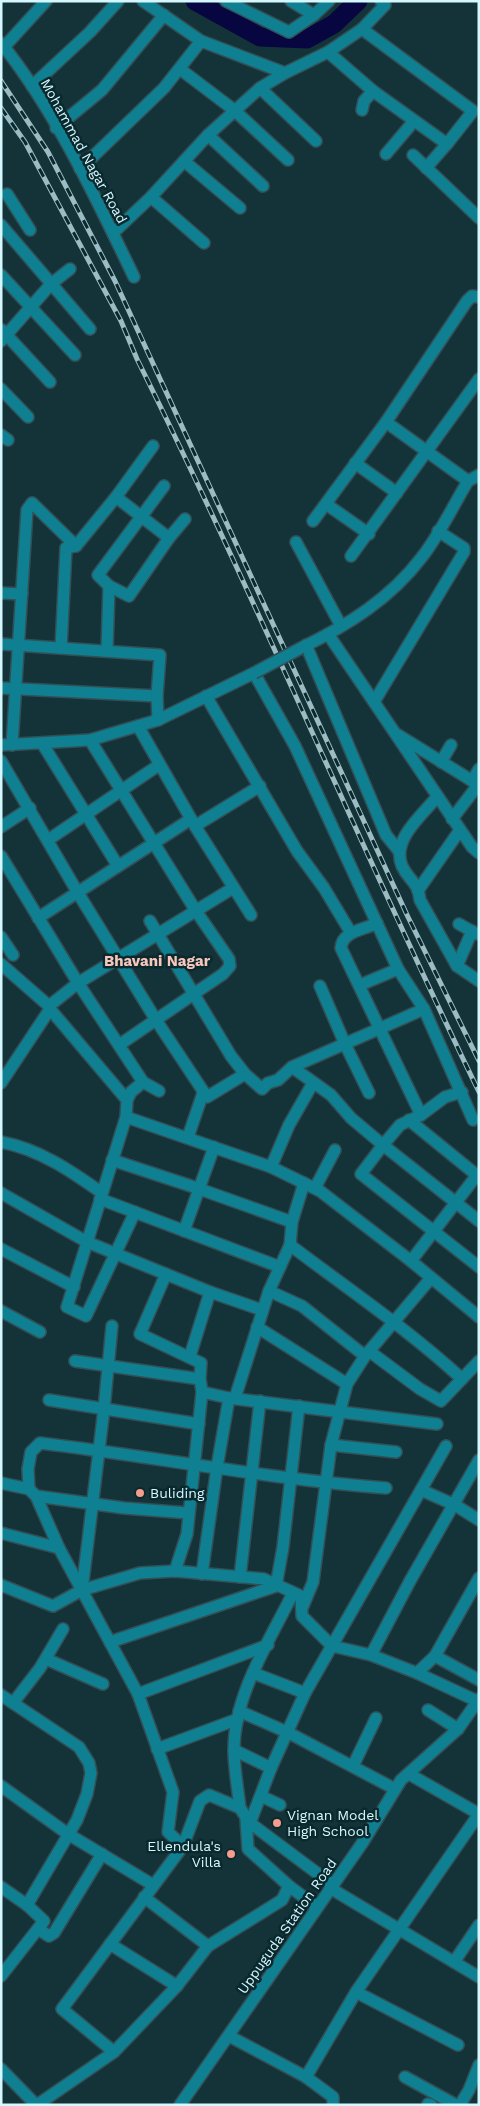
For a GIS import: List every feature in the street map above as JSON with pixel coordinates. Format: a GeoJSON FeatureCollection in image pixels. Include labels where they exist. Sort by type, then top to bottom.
{"type":"FeatureCollection","features":[{"type":"Feature","properties":{"kind":"street"},"geometry":{"type":"LineString","coordinates":[[3,45],[46,1]]}},
{"type":"Feature","properties":{"kind":"street"},"geometry":{"type":"LineString","coordinates":[[32,86],[90,32],[118,1]]}},
{"type":"Feature","properties":{"kind":"street"},"geometry":{"type":"LineString","coordinates":[[143,1],[201,40],[285,73]]}},
{"type":"Feature","properties":{"kind":"street"},"geometry":{"type":"LineString","coordinates":[[226,1],[289,32],[314,15],[329,1]]}},
{"type":"Feature","properties":{"kind":"street"},"geometry":{"type":"LineString","coordinates":[[291,1],[314,15]]}},
{"type":"Feature","properties":{"kind":"street"},"geometry":{"type":"LineString","coordinates":[[112,233],[151,196],[208,135],[260,88],[285,73],[328,52],[362,29],[383,3],[397,1]]}},
{"type":"Feature","properties":{"kind":"street"},"geometry":{"type":"LineString","coordinates":[[56,128],[102,90],[164,15]]}},
{"type":"Feature","properties":{"kind":"street"},"geometry":{"type":"LineString","coordinates":[[362,29],[476,114],[426,168]]}},
{"type":"Feature","properties":{"kind":"street"},"geometry":{"type":"LineString","coordinates":[[80,170],[124,128],[180,69],[201,40]]}},
{"type":"Feature","properties":{"kind":"street","name":"Mohammad Nagar Road"},"geometry":{"type":"LineString","coordinates":[[3,45],[21,68],[80,170],[134,277]]}},
{"type":"Feature","properties":{"kind":"street"},"geometry":{"type":"LineString","coordinates":[[328,52],[373,91],[447,144]]}},
{"type":"Feature","properties":{"kind":"street"},"geometry":{"type":"LineString","coordinates":[[180,69],[234,110],[288,160]]}},
{"type":"Feature","properties":{"kind":"street"},"geometry":{"type":"LineString","coordinates":[[260,88],[316,141]]}},
{"type":"Feature","properties":{"kind":"street"},"geometry":{"type":"LineString","coordinates":[[362,110],[364,101],[373,91]]}},
{"type":"Feature","properties":{"kind":"street"},"geometry":{"type":"LineString","coordinates":[[386,154],[414,121]]}},
{"type":"Feature","properties":{"kind":"street"},"geometry":{"type":"LineString","coordinates":[[208,135],[263,186]]}},
{"type":"Feature","properties":{"kind":"street"},"geometry":{"type":"LineString","coordinates":[[413,155],[479,218]]}},
{"type":"Feature","properties":{"kind":"street"},"geometry":{"type":"LineString","coordinates":[[184,161],[240,208]]}},
{"type":"Feature","properties":{"kind":"street"},"geometry":{"type":"LineString","coordinates":[[3,193],[30,230]]}},
{"type":"Feature","properties":{"kind":"street"},"geometry":{"type":"LineString","coordinates":[[151,196],[204,243]]}},
{"type":"Feature","properties":{"kind":"street"},"geometry":{"type":"LineString","coordinates":[[1,225],[90,329]]}},
{"type":"Feature","properties":{"kind":"street"},"geometry":{"type":"LineString","coordinates":[[50,382],[3,335],[51,284],[70,268]]}},
{"type":"Feature","properties":{"kind":"street"},"geometry":{"type":"LineString","coordinates":[[1,275],[75,355]]}},
{"type":"Feature","properties":{"kind":"street"},"geometry":{"type":"LineString","coordinates":[[313,521],[386,422],[467,301],[472,296],[479,297]]}},
{"type":"Feature","properties":{"kind":"street"},"geometry":{"type":"LineString","coordinates":[[351,556],[369,534],[479,379]]}},
{"type":"Feature","properties":{"kind":"street"},"geometry":{"type":"LineString","coordinates":[[1,388],[28,417]]}},
{"type":"Feature","properties":{"kind":"street"},"geometry":{"type":"LineString","coordinates":[[386,422],[468,482]]}},
{"type":"Feature","properties":{"kind":"street"},"geometry":{"type":"LineString","coordinates":[[61,648],[66,548],[76,546],[116,497],[153,446]]}},
{"type":"Feature","properties":{"kind":"street"},"geometry":{"type":"LineString","coordinates":[[355,463],[397,493]]}},
{"type":"Feature","properties":{"kind":"street"},"geometry":{"type":"LineString","coordinates":[[76,546],[32,503],[27,510],[16,688],[7,745],[90,740],[158,720],[328,634],[361,615],[396,588],[423,556],[468,482],[479,475]]}},
{"type":"Feature","properties":{"kind":"street"},"geometry":{"type":"LineString","coordinates":[[164,486],[98,575],[109,586],[129,596],[168,538],[185,519]]}},
{"type":"Feature","properties":{"kind":"street"},"geometry":{"type":"LineString","coordinates":[[116,497],[168,538]]}},
{"type":"Feature","properties":{"kind":"street"},"geometry":{"type":"LineString","coordinates":[[326,504],[369,534]]}},
{"type":"Feature","properties":{"kind":"street"},"geometry":{"type":"LineString","coordinates":[[374,702],[464,552],[464,548],[438,531]]}},
{"type":"Feature","properties":{"kind":"street"},"geometry":{"type":"LineString","coordinates":[[296,542],[341,626]]}},
{"type":"Feature","properties":{"kind":"street"},"geometry":{"type":"LineString","coordinates":[[107,651],[109,586]]}},
{"type":"Feature","properties":{"kind":"street"},"geometry":{"type":"LineString","coordinates":[[1,593],[22,594]]}},
{"type":"Feature","properties":{"kind":"street"},"geometry":{"type":"LineString","coordinates":[[328,634],[452,819],[472,847],[479,853]]}},
{"type":"Feature","properties":{"kind":"street"},"geometry":{"type":"LineString","coordinates":[[1,644],[160,655],[157,696],[158,720]]}},
{"type":"Feature","properties":{"kind":"street"},"geometry":{"type":"LineString","coordinates":[[304,646],[386,835],[399,851]]}},
{"type":"Feature","properties":{"kind":"street"},"geometry":{"type":"LineString","coordinates":[[254,673],[295,746],[398,969],[424,1009],[473,1120]]}},
{"type":"Feature","properties":{"kind":"street"},"geometry":{"type":"LineString","coordinates":[[1,688],[157,696]]}},
{"type":"Feature","properties":{"kind":"street"},"geometry":{"type":"LineString","coordinates":[[206,696],[297,851],[324,888],[351,933]]}},
{"type":"Feature","properties":{"kind":"street"},"geometry":{"type":"LineString","coordinates":[[138,726],[193,823],[251,916]]}},
{"type":"Feature","properties":{"kind":"street"},"geometry":{"type":"LineString","coordinates":[[395,732],[476,784]]}},
{"type":"Feature","properties":{"kind":"street"},"geometry":{"type":"LineString","coordinates":[[90,740],[196,911],[229,959],[230,966],[223,974],[195,994],[119,1045]]}},
{"type":"Feature","properties":{"kind":"street"},"geometry":{"type":"LineString","coordinates":[[42,743],[118,866]]}},
{"type":"Feature","properties":{"kind":"street"},"geometry":{"type":"LineString","coordinates":[[441,762],[452,745]]}},
{"type":"Feature","properties":{"kind":"street"},"geometry":{"type":"LineString","coordinates":[[1,761],[78,893],[203,1093],[207,1097],[244,1074]]}},
{"type":"Feature","properties":{"kind":"street"},"geometry":{"type":"LineString","coordinates":[[48,840],[159,765]]}},
{"type":"Feature","properties":{"kind":"street"},"geometry":{"type":"LineString","coordinates":[[452,819],[476,784],[479,769]]}},
{"type":"Feature","properties":{"kind":"street"},"geometry":{"type":"LineString","coordinates":[[38,918],[154,843],[260,786]]}},
{"type":"Feature","properties":{"kind":"street"},"geometry":{"type":"LineString","coordinates":[[437,797],[402,840],[399,851],[402,866],[419,889],[420,900],[457,966],[479,980]]}},
{"type":"Feature","properties":{"kind":"street"},"geometry":{"type":"LineString","coordinates":[[1,827],[30,808]]}},
{"type":"Feature","properties":{"kind":"street"},"geometry":{"type":"LineString","coordinates":[[419,889],[460,830]]}},
{"type":"Feature","properties":{"kind":"street"},"geometry":{"type":"LineString","coordinates":[[1,856],[78,983],[143,1082],[159,1091]]}},
{"type":"Feature","properties":{"kind":"street"},"geometry":{"type":"LineString","coordinates":[[1,1083],[50,1007],[78,983],[233,888]]}},
{"type":"Feature","properties":{"kind":"street"},"geometry":{"type":"LineString","coordinates":[[150,921],[231,1056],[244,1074],[262,1089],[268,1082],[278,1080],[292,1067],[381,1030],[424,1009]]}},
{"type":"Feature","properties":{"kind":"street"},"geometry":{"type":"LineString","coordinates":[[377,923],[351,933],[343,940],[341,948],[421,1114]]}},
{"type":"Feature","properties":{"kind":"street"},"geometry":{"type":"LineString","coordinates":[[457,966],[475,933],[459,924]]}},
{"type":"Feature","properties":{"kind":"street"},"geometry":{"type":"LineString","coordinates":[[1,937],[13,956]]}},
{"type":"Feature","properties":{"kind":"street"},"geometry":{"type":"LineString","coordinates":[[1,964],[50,1007],[127,1100]]}},
{"type":"Feature","properties":{"kind":"street"},"geometry":{"type":"LineString","coordinates":[[360,985],[398,969]]}},
{"type":"Feature","properties":{"kind":"street"},"geometry":{"type":"LineString","coordinates":[[320,986],[369,1093]]}},
{"type":"Feature","properties":{"kind":"street"},"geometry":{"type":"LineString","coordinates":[[292,1067],[331,1095],[351,1118],[479,1221]]}},
{"type":"Feature","properties":{"kind":"street"},"geometry":{"type":"LineString","coordinates":[[135,1212],[86,1316],[67,1307],[126,1116],[127,1100],[131,1092],[143,1082]]}},
{"type":"Feature","properties":{"kind":"street"},"geometry":{"type":"LineString","coordinates":[[271,1167],[289,1125],[313,1083]]}},
{"type":"Feature","properties":{"kind":"street"},"geometry":{"type":"LineString","coordinates":[[462,1092],[445,1097],[421,1114],[400,1124],[361,1174],[479,1267]]}},
{"type":"Feature","properties":{"kind":"street"},"geometry":{"type":"LineString","coordinates":[[188,1137],[203,1093]]}},
{"type":"Feature","properties":{"kind":"street"},"geometry":{"type":"LineString","coordinates":[[126,1116],[271,1167],[315,1188],[411,1261],[479,1317]]}},
{"type":"Feature","properties":{"kind":"street"},"geometry":{"type":"LineString","coordinates":[[409,1120],[478,1176],[411,1261]]}},
{"type":"Feature","properties":{"kind":"street"},"geometry":{"type":"LineString","coordinates":[[1,1142],[17,1145],[68,1169],[101,1196],[135,1212],[280,1267]]}},
{"type":"Feature","properties":{"kind":"street"},"geometry":{"type":"LineString","coordinates":[[184,1231],[214,1147]]}},
{"type":"Feature","properties":{"kind":"street"},"geometry":{"type":"LineString","coordinates":[[315,1188],[335,1150]]}},
{"type":"Feature","properties":{"kind":"street"},"geometry":{"type":"LineString","coordinates":[[112,1160],[292,1222]]}},
{"type":"Feature","properties":{"kind":"street"},"geometry":{"type":"LineString","coordinates":[[202,1574],[217,1467],[232,1398],[269,1291],[290,1245],[292,1222],[304,1183]]}},
{"type":"Feature","properties":{"kind":"street"},"geometry":{"type":"LineString","coordinates":[[1,1194],[87,1242],[116,1255],[262,1310]]}},
{"type":"Feature","properties":{"kind":"street"},"geometry":{"type":"LineString","coordinates":[[290,1245],[393,1322],[462,1379]]}},
{"type":"Feature","properties":{"kind":"street"},"geometry":{"type":"LineString","coordinates":[[1,1249],[74,1287]]}},
{"type":"Feature","properties":{"kind":"street"},"geometry":{"type":"LineString","coordinates":[[166,1274],[140,1334],[190,1356],[201,1363],[200,1379],[202,1392],[196,1464],[188,1513],[187,1534],[175,1571]]}},
{"type":"Feature","properties":{"kind":"street"},"geometry":{"type":"LineString","coordinates":[[301,1610],[313,1582],[331,1445],[338,1411],[347,1384],[367,1353],[431,1278]]}},
{"type":"Feature","properties":{"kind":"street"},"geometry":{"type":"LineString","coordinates":[[269,1291],[302,1306],[420,1390],[441,1401],[478,1363]]}},
{"type":"Feature","properties":{"kind":"street"},"geometry":{"type":"LineString","coordinates":[[190,1356],[210,1292]]}},
{"type":"Feature","properties":{"kind":"street"},"geometry":{"type":"LineString","coordinates":[[1,1310],[40,1332]]}},
{"type":"Feature","properties":{"kind":"street"},"geometry":{"type":"LineString","coordinates":[[82,1590],[112,1326]]}},
{"type":"Feature","properties":{"kind":"street"},"geometry":{"type":"LineString","coordinates":[[257,1327],[347,1384]]}},
{"type":"Feature","properties":{"kind":"street"},"geometry":{"type":"LineString","coordinates":[[75,1361],[200,1379]]}},
{"type":"Feature","properties":{"kind":"street"},"geometry":{"type":"LineString","coordinates":[[202,1392],[232,1398],[437,1424]]}},
{"type":"Feature","properties":{"kind":"street"},"geometry":{"type":"LineString","coordinates":[[49,1400],[199,1424]]}},
{"type":"Feature","properties":{"kind":"street"},"geometry":{"type":"LineString","coordinates":[[240,1577],[260,1401]]}},
{"type":"Feature","properties":{"kind":"street"},"geometry":{"type":"LineString","coordinates":[[276,1586],[283,1546],[298,1406]]}},
{"type":"Feature","properties":{"kind":"street"},"geometry":{"type":"LineString","coordinates":[[184,1846],[168,1832],[173,1792],[138,1694],[58,1548],[32,1492],[28,1469],[31,1452],[40,1443],[252,1473],[289,1476],[325,1483],[386,1488]]}},
{"type":"Feature","properties":{"kind":"street"},"geometry":{"type":"LineString","coordinates":[[331,1445],[396,1452]]}},
{"type":"Feature","properties":{"kind":"street"},"geometry":{"type":"LineString","coordinates":[[317,1907],[289,1886],[248,1849],[248,1821],[261,1796],[271,1768],[289,1733],[305,1693],[446,1446]]}},
{"type":"Feature","properties":{"kind":"street"},"geometry":{"type":"LineString","coordinates":[[371,1655],[410,1581],[479,1460]]}},
{"type":"Feature","properties":{"kind":"street"},"geometry":{"type":"LineString","coordinates":[[1,1483],[32,1492],[93,1503],[188,1513]]}},
{"type":"Feature","properties":{"kind":"street"},"geometry":{"type":"LineString","coordinates":[[421,1490],[454,1505],[479,1520]]}},
{"type":"Feature","properties":{"kind":"street"},"geometry":{"type":"LineString","coordinates":[[1,1533],[58,1548]]}},
{"type":"Feature","properties":{"kind":"street"},"geometry":{"type":"LineString","coordinates":[[1,1585],[53,1606],[82,1590],[140,1573],[175,1571],[264,1579],[301,1596],[302,1616],[332,1646],[371,1655],[478,1700]]}},
{"type":"Feature","properties":{"kind":"street"},"geometry":{"type":"LineString","coordinates":[[417,1673],[435,1656],[479,1578]]}},
{"type":"Feature","properties":{"kind":"street"},"geometry":{"type":"LineString","coordinates":[[110,1642],[276,1586]]}},
{"type":"Feature","properties":{"kind":"street"},"geometry":{"type":"LineString","coordinates":[[293,1593],[253,1673],[238,1715],[234,1750],[240,1808],[248,1821],[331,1887],[398,1930],[479,1977]]}},
{"type":"Feature","properties":{"kind":"street"},"geometry":{"type":"LineString","coordinates":[[13,1703],[46,1659],[64,1629]]}},
{"type":"Feature","properties":{"kind":"street"},"geometry":{"type":"LineString","coordinates":[[138,1694],[268,1645]]}},
{"type":"Feature","properties":{"kind":"street"},"geometry":{"type":"LineString","coordinates":[[435,1656],[479,1680]]}},
{"type":"Feature","properties":{"kind":"street"},"geometry":{"type":"LineString","coordinates":[[46,1659],[103,1684]]}},
{"type":"Feature","properties":{"kind":"street"},"geometry":{"type":"LineString","coordinates":[[253,1673],[305,1693]]}},
{"type":"Feature","properties":{"kind":"street"},"geometry":{"type":"LineString","coordinates":[[1,1695],[79,1747],[89,1763],[91,1773],[87,1794],[77,1820],[27,1905]]}},
{"type":"Feature","properties":{"kind":"street","name":"Uppuguda Station Road"},"geometry":{"type":"LineString","coordinates":[[180,2105],[363,1842],[401,1780],[458,1729],[478,1700]]}},
{"type":"Feature","properties":{"kind":"street"},"geometry":{"type":"LineString","coordinates":[[428,1710],[458,1729]]}},
{"type":"Feature","properties":{"kind":"street"},"geometry":{"type":"LineString","coordinates":[[157,1749],[238,1715],[289,1733],[395,1789]]}},
{"type":"Feature","properties":{"kind":"street"},"geometry":{"type":"LineString","coordinates":[[353,1766],[376,1718]]}},
{"type":"Feature","properties":{"kind":"street"},"geometry":{"type":"LineString","coordinates":[[234,1750],[271,1768]]}},
{"type":"Feature","properties":{"kind":"street"},"geometry":{"type":"LineString","coordinates":[[306,2077],[356,1992],[479,1814],[409,1774]]}},
{"type":"Feature","properties":{"kind":"street"},"geometry":{"type":"LineString","coordinates":[[1,1786],[68,1834],[153,1885]]}},
{"type":"Feature","properties":{"kind":"street"},"geometry":{"type":"LineString","coordinates":[[114,2052],[62,2009],[184,1846],[200,1801],[209,1795],[240,1808]]}},
{"type":"Feature","properties":{"kind":"street"},"geometry":{"type":"LineString","coordinates":[[261,1796],[280,1805]]}},
{"type":"Feature","properties":{"kind":"street"},"geometry":{"type":"LineString","coordinates":[[38,1930],[49,1936],[54,1933],[102,1854]]}},
{"type":"Feature","properties":{"kind":"street"},"geometry":{"type":"LineString","coordinates":[[1,2069],[36,2105],[114,2052],[178,1986],[208,1946],[282,1900],[289,1886]]}},
{"type":"Feature","properties":{"kind":"street"},"geometry":{"type":"LineString","coordinates":[[1,1887],[27,1905],[44,1921],[1,1976]]}},
{"type":"Feature","properties":{"kind":"street"},"geometry":{"type":"LineString","coordinates":[[144,1897],[208,1946]]}},
{"type":"Feature","properties":{"kind":"street"},"geometry":{"type":"LineString","coordinates":[[454,1962],[479,1925]]}},
{"type":"Feature","properties":{"kind":"street"},"geometry":{"type":"LineString","coordinates":[[110,1944],[178,1986]]}},
{"type":"Feature","properties":{"kind":"street"},"geometry":{"type":"LineString","coordinates":[[356,1992],[458,2045]]}},
{"type":"Feature","properties":{"kind":"street"},"geometry":{"type":"LineString","coordinates":[[229,2036],[306,2077],[333,2097],[333,2105]]}},
{"type":"Feature","properties":{"kind":"street"},"geometry":{"type":"LineString","coordinates":[[405,2077],[458,2105],[469,2090],[479,2066]]}},
{"type":"Feature","properties":{"kind":"waterway"},"geometry":{"type":"LineString","coordinates":[[195,1],[260,37],[307,39],[334,24],[358,1]]}},
{"type":"Feature","properties":{"kind":"railway"},"geometry":{"type":"LineString","coordinates":[[1,81],[48,152],[115,281],[408,917],[479,1061]]}},
{"type":"Feature","properties":{"kind":"railway"},"geometry":{"type":"LineString","coordinates":[[1,108],[25,142],[121,321],[137,359],[267,633],[435,1001],[479,1092]]}},
{"type":"Feature","properties":{"kind":"place","name":"Buliding"},"geometry":{"type":"Point","coordinates":[140,1493]}},
{"type":"Feature","properties":{"kind":"place","name":"Vignan Model High School"},"geometry":{"type":"Point","coordinates":[277,1823]}},
{"type":"Feature","properties":{"kind":"place","name":"Ellendula's Villa"},"geometry":{"type":"Point","coordinates":[231,1854]}},
{"type":"Feature","properties":{"kind":"district","name":"Bhavani Nagar"},"geometry":{"type":"Point","coordinates":[157,961]}}]}
